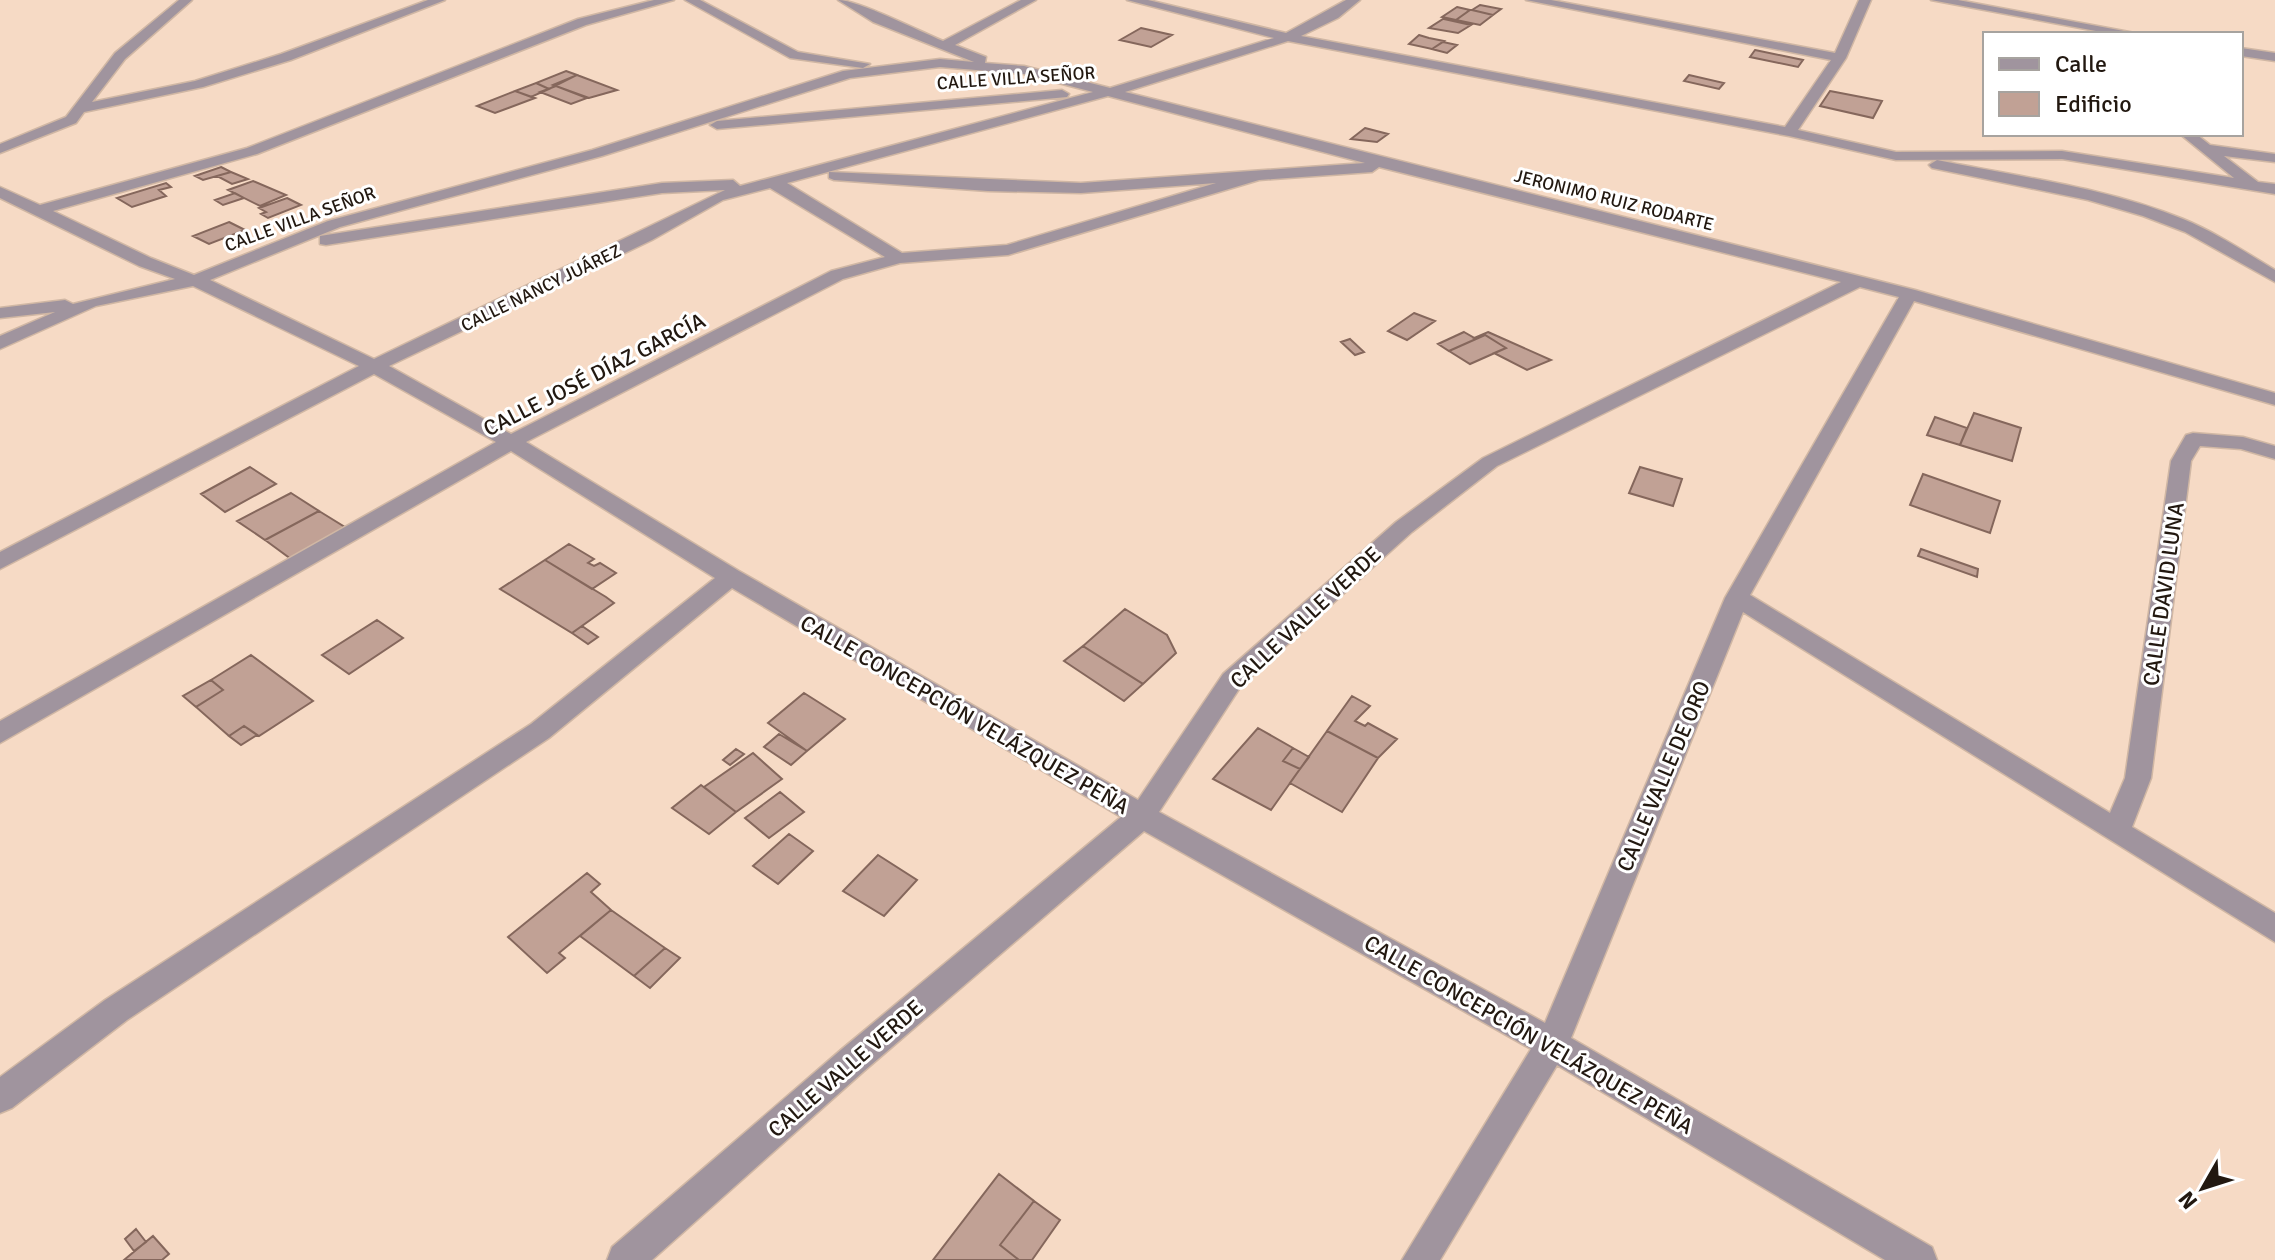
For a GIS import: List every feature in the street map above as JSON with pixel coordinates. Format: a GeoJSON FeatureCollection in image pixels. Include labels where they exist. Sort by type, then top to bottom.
{"type":"FeatureCollection","features":[{"type":"Feature","properties":{"kind":"street"},"geometry":{"type":"LineString","coordinates":[[0,149],[71,120],[120,56],[186,0]]}},
{"type":"Feature","properties":{"kind":"street"},"geometry":{"type":"LineString","coordinates":[[83,108],[198,84],[286,57],[439,0]]}},
{"type":"Feature","properties":{"kind":"street"},"geometry":{"type":"LineString","coordinates":[[37,211],[252,151],[582,22],[668,0]]}},
{"type":"Feature","properties":{"kind":"street"},"geometry":{"type":"LineString","coordinates":[[691,0],[795,55],[889,67]]}},
{"type":"Feature","properties":{"kind":"street"},"geometry":{"type":"LineString","coordinates":[[844,0],[877,19],[990,64]]}},
{"type":"Feature","properties":{"kind":"street"},"geometry":{"type":"LineString","coordinates":[[945,45],[1030,0]]}},
{"type":"Feature","properties":{"kind":"street"},"geometry":{"type":"LineString","coordinates":[[1133,0],[1286,37],[1789,132],[2126,205],[2178,223],[2225,246],[2275,277]]}},
{"type":"Feature","properties":{"kind":"street","name":"CALLE VILLA SEÑOR"},"geometry":{"type":"LineString","coordinates":[[664,131],[964,100],[1110,92],[1286,37],[1338,15],[1354,0]]}},
{"type":"Feature","properties":{"kind":"street"},"geometry":{"type":"LineString","coordinates":[[1532,0],[1839,58]]}},
{"type":"Feature","properties":{"kind":"street"},"geometry":{"type":"LineString","coordinates":[[1789,132],[1839,58],[1865,0]]}},
{"type":"Feature","properties":{"kind":"street"},"geometry":{"type":"LineString","coordinates":[[1937,0],[2122,32]]}},
{"type":"Feature","properties":{"kind":"street"},"geometry":{"type":"LineString","coordinates":[[2023,0],[2060,32]]}},
{"type":"Feature","properties":{"kind":"street"},"geometry":{"type":"LineString","coordinates":[[2243,52],[2275,57]]}},
{"type":"Feature","properties":{"kind":"street","name":"CALLE VILLA SEÑOR"},"geometry":{"type":"LineString","coordinates":[[0,343],[91,302],[196,280],[334,224],[597,153],[776,94],[889,67],[940,63]]}},
{"type":"Feature","properties":{"kind":"street","name":"JERONIMO RUIZ RODARTE"},"geometry":{"type":"LineString","coordinates":[[940,63],[990,64],[1110,92],[1909,294],[2275,399]]}},
{"type":"Feature","properties":{"kind":"street","name":"CALLE NANCY JUÁREZ"},"geometry":{"type":"LineString","coordinates":[[0,561],[374,366],[618,251],[717,197],[1110,92]]}},
{"type":"Feature","properties":{"kind":"street"},"geometry":{"type":"LineString","coordinates":[[2190,136],[2275,201]]}},
{"type":"Feature","properties":{"kind":"street"},"geometry":{"type":"LineString","coordinates":[[2206,149],[2275,158]]}},
{"type":"Feature","properties":{"kind":"street"},"geometry":{"type":"LineString","coordinates":[[1896,156],[2062,155],[2275,189]]}},
{"type":"Feature","properties":{"kind":"street"},"geometry":{"type":"LineString","coordinates":[[815,173],[988,186],[1081,188],[1390,165]]}},
{"type":"Feature","properties":{"kind":"street","name":"CALLE JOSÉ DÍAZ GARCÍA"},"geometry":{"type":"LineString","coordinates":[[0,733],[511,442],[837,275],[899,258],[1008,250],[1255,176]]}},
{"type":"Feature","properties":{"kind":"street"},"geometry":{"type":"LineString","coordinates":[[269,249],[662,188],[776,183],[899,258]]}},
{"type":"Feature","properties":{"kind":"street","name":"CALLE CONCEPCIÓN VELÁZQUEZ PEÑA"},"geometry":{"type":"LineString","coordinates":[[0,192],[145,262],[196,280],[374,366],[511,442],[731,577],[1142,816],[1552,1044],[1919,1260]]}},
{"type":"Feature","properties":{"kind":"street","name":"CALLE VALLE VERDE"},"geometry":{"type":"LineString","coordinates":[[625,1260],[853,1060],[1142,816],[1232,680],[1404,527],[1490,462],[1858,281]]}},
{"type":"Feature","properties":{"kind":"street","name":"CALLE VALLE DE ORO"},"geometry":{"type":"LineString","coordinates":[[1420,1260],[1552,1044],[1737,598],[1909,294]]}},
{"type":"Feature","properties":{"kind":"street"},"geometry":{"type":"LineString","coordinates":[[0,313],[91,302]]}},
{"type":"Feature","properties":{"kind":"street","name":"CALLE DAVID LUNA"},"geometry":{"type":"LineString","coordinates":[[2116,831],[2138,778],[2181,461],[2193,439],[2243,443],[2275,453]]}},
{"type":"Feature","properties":{"kind":"street"},"geometry":{"type":"LineString","coordinates":[[0,1097],[116,1010],[540,731],[731,577]]}},
{"type":"Feature","properties":{"kind":"street"},"geometry":{"type":"LineString","coordinates":[[1737,598],[2275,929]]}},
{"type":"Feature","properties":{"kind":"building"},"geometry":{"type":"Polygon","coordinates":[[[1480,5],[1501,9],[1493,15],[1472,10],[1480,5]]]}},
{"type":"Feature","properties":{"kind":"building"},"geometry":{"type":"Polygon","coordinates":[[[1457,7],[1470,10],[1456,20],[1442,17],[1457,7]]]}},
{"type":"Feature","properties":{"kind":"building"},"geometry":{"type":"Polygon","coordinates":[[[1470,10],[1493,15],[1480,25],[1456,20],[1470,10]]]}},
{"type":"Feature","properties":{"kind":"building"},"geometry":{"type":"Polygon","coordinates":[[[1443,19],[1471,25],[1458,33],[1429,28],[1443,19]]]}},
{"type":"Feature","properties":{"kind":"building"},"geometry":{"type":"Polygon","coordinates":[[[1141,28],[1172,35],[1151,47],[1120,40],[1141,28]]]}},
{"type":"Feature","properties":{"kind":"building"},"geometry":{"type":"Polygon","coordinates":[[[1419,35],[1444,41],[1432,49],[1409,44],[1419,35]]]}},
{"type":"Feature","properties":{"kind":"building"},"geometry":{"type":"Polygon","coordinates":[[[1443,42],[1457,45],[1447,53],[1432,49],[1443,42]]]}},
{"type":"Feature","properties":{"kind":"building"},"geometry":{"type":"Polygon","coordinates":[[[1755,50],[1803,60],[1798,67],[1750,57],[1755,50]]]}},
{"type":"Feature","properties":{"kind":"building"},"geometry":{"type":"Polygon","coordinates":[[[566,71],[577,75],[549,89],[536,83],[566,71]]]}},
{"type":"Feature","properties":{"kind":"building"},"geometry":{"type":"Polygon","coordinates":[[[577,75],[617,90],[589,98],[553,85],[577,75]]]}},
{"type":"Feature","properties":{"kind":"building"},"geometry":{"type":"Polygon","coordinates":[[[1689,75],[1724,83],[1719,89],[1684,81],[1689,75]]]}},
{"type":"Feature","properties":{"kind":"building"},"geometry":{"type":"Polygon","coordinates":[[[536,83],[549,89],[531,97],[515,91],[536,83]]]}},
{"type":"Feature","properties":{"kind":"building"},"geometry":{"type":"Polygon","coordinates":[[[556,86],[587,98],[571,104],[540,92],[556,86]]]}},
{"type":"Feature","properties":{"kind":"building"},"geometry":{"type":"Polygon","coordinates":[[[515,91],[535,98],[495,113],[477,106],[515,91]]]}},
{"type":"Feature","properties":{"kind":"building"},"geometry":{"type":"Polygon","coordinates":[[[1830,91],[1882,101],[1873,118],[1820,106],[1830,91]]]}},
{"type":"Feature","properties":{"kind":"building"},"geometry":{"type":"Polygon","coordinates":[[[1365,128],[1388,134],[1377,142],[1351,139],[1365,128]]]}},
{"type":"Feature","properties":{"kind":"building"},"geometry":{"type":"Polygon","coordinates":[[[221,167],[231,172],[203,180],[195,176],[221,167]]]}},
{"type":"Feature","properties":{"kind":"building"},"geometry":{"type":"Polygon","coordinates":[[[231,172],[248,179],[232,184],[217,176],[231,172]]]}},
{"type":"Feature","properties":{"kind":"building"},"geometry":{"type":"Polygon","coordinates":[[[253,181],[286,195],[260,206],[228,190],[253,181]]]}},
{"type":"Feature","properties":{"kind":"building"},"geometry":{"type":"Polygon","coordinates":[[[166,183],[171,187],[159,190],[166,196],[132,207],[117,198],[166,183]]]}},
{"type":"Feature","properties":{"kind":"building"},"geometry":{"type":"Polygon","coordinates":[[[235,193],[244,198],[223,205],[215,200],[235,193]]]}},
{"type":"Feature","properties":{"kind":"building"},"geometry":{"type":"Polygon","coordinates":[[[287,198],[301,205],[268,218],[261,214],[266,212],[259,208],[287,198]]]}},
{"type":"Feature","properties":{"kind":"building"},"geometry":{"type":"Polygon","coordinates":[[[229,222],[245,230],[209,244],[193,236],[229,222]]]}},
{"type":"Feature","properties":{"kind":"building"},"geometry":{"type":"Polygon","coordinates":[[[1414,313],[1435,321],[1407,340],[1388,331],[1414,313]]]}},
{"type":"Feature","properties":{"kind":"building"},"geometry":{"type":"Polygon","coordinates":[[[1464,332],[1476,339],[1449,351],[1438,344],[1464,332]]]}},
{"type":"Feature","properties":{"kind":"building"},"geometry":{"type":"Polygon","coordinates":[[[1488,332],[1551,360],[1527,370],[1494,353],[1506,348],[1485,335],[1474,338],[1488,332]]]}},
{"type":"Feature","properties":{"kind":"building"},"geometry":{"type":"Polygon","coordinates":[[[1485,335],[1506,348],[1470,364],[1449,351],[1485,335]]]}},
{"type":"Feature","properties":{"kind":"building"},"geometry":{"type":"Polygon","coordinates":[[[1350,339],[1364,352],[1355,355],[1341,342],[1350,339]]]}},
{"type":"Feature","properties":{"kind":"building"},"geometry":{"type":"Polygon","coordinates":[[[1974,413],[2021,428],[2012,461],[1960,445],[1974,413]]]}},
{"type":"Feature","properties":{"kind":"building"},"geometry":{"type":"Polygon","coordinates":[[[1935,417],[1967,428],[1960,445],[1927,435],[1935,417]]]}},
{"type":"Feature","properties":{"kind":"building"},"geometry":{"type":"Polygon","coordinates":[[[250,467],[276,484],[225,512],[201,494],[250,467]]]}},
{"type":"Feature","properties":{"kind":"building"},"geometry":{"type":"Polygon","coordinates":[[[1640,467],[1682,479],[1673,506],[1629,493],[1640,467]]]}},
{"type":"Feature","properties":{"kind":"building"},"geometry":{"type":"Polygon","coordinates":[[[1923,474],[2000,501],[1990,533],[1910,505],[1923,474]]]}},
{"type":"Feature","properties":{"kind":"building"},"geometry":{"type":"Polygon","coordinates":[[[291,493],[319,511],[265,540],[237,521],[291,493]]]}},
{"type":"Feature","properties":{"kind":"building"},"geometry":{"type":"Polygon","coordinates":[[[319,511],[348,529],[291,559],[265,540],[319,511]]]}},
{"type":"Feature","properties":{"kind":"building"},"geometry":{"type":"Polygon","coordinates":[[[569,544],[594,559],[588,563],[594,566],[600,563],[616,573],[592,589],[545,560],[569,544]]]}},
{"type":"Feature","properties":{"kind":"building"},"geometry":{"type":"Polygon","coordinates":[[[1921,549],[1978,569],[1977,577],[1918,556],[1921,549]]]}},
{"type":"Feature","properties":{"kind":"building"},"geometry":{"type":"Polygon","coordinates":[[[545,560],[614,603],[572,633],[500,589],[545,560]]]}},
{"type":"Feature","properties":{"kind":"building"},"geometry":{"type":"Polygon","coordinates":[[[1125,609],[1167,635],[1176,653],[1143,684],[1083,646],[1125,609]]]}},
{"type":"Feature","properties":{"kind":"building"},"geometry":{"type":"Polygon","coordinates":[[[377,620],[403,638],[349,674],[322,655],[377,620]]]}},
{"type":"Feature","properties":{"kind":"building"},"geometry":{"type":"Polygon","coordinates":[[[582,626],[598,637],[588,644],[572,633],[582,626]]]}},
{"type":"Feature","properties":{"kind":"building"},"geometry":{"type":"Polygon","coordinates":[[[1083,646],[1143,684],[1124,701],[1064,661],[1083,646]]]}},
{"type":"Feature","properties":{"kind":"building"},"geometry":{"type":"Polygon","coordinates":[[[251,655],[313,701],[259,736],[244,726],[229,736],[196,707],[223,690],[211,680],[251,655]]]}},
{"type":"Feature","properties":{"kind":"building"},"geometry":{"type":"Polygon","coordinates":[[[211,680],[223,690],[196,707],[183,696],[211,680]]]}},
{"type":"Feature","properties":{"kind":"building"},"geometry":{"type":"Polygon","coordinates":[[[804,693],[845,719],[807,751],[768,723],[804,693]]]}},
{"type":"Feature","properties":{"kind":"building"},"geometry":{"type":"Polygon","coordinates":[[[1352,696],[1370,706],[1355,721],[1365,726],[1368,723],[1397,739],[1378,758],[1327,731],[1352,696]]]}},
{"type":"Feature","properties":{"kind":"building"},"geometry":{"type":"Polygon","coordinates":[[[244,726],[257,735],[241,745],[229,736],[244,726]]]}},
{"type":"Feature","properties":{"kind":"building"},"geometry":{"type":"Polygon","coordinates":[[[1258,728],[1293,748],[1283,761],[1300,769],[1271,810],[1213,779],[1258,728]]]}},
{"type":"Feature","properties":{"kind":"building"},"geometry":{"type":"Polygon","coordinates":[[[1327,731],[1378,758],[1342,812],[1290,783],[1327,731]]]}},
{"type":"Feature","properties":{"kind":"building"},"geometry":{"type":"Polygon","coordinates":[[[779,734],[807,751],[791,765],[764,747],[779,734]]]}},
{"type":"Feature","properties":{"kind":"building"},"geometry":{"type":"Polygon","coordinates":[[[1293,748],[1309,757],[1300,769],[1283,761],[1293,748]]]}},
{"type":"Feature","properties":{"kind":"building"},"geometry":{"type":"Polygon","coordinates":[[[736,749],[744,754],[730,765],[723,760],[736,749]]]}},
{"type":"Feature","properties":{"kind":"building"},"geometry":{"type":"Polygon","coordinates":[[[753,753],[782,779],[736,812],[704,787],[753,753]]]}},
{"type":"Feature","properties":{"kind":"building"},"geometry":{"type":"Polygon","coordinates":[[[701,785],[736,812],[709,834],[672,808],[701,785]]]}},
{"type":"Feature","properties":{"kind":"building"},"geometry":{"type":"Polygon","coordinates":[[[780,792],[804,812],[769,838],[745,818],[780,792]]]}},
{"type":"Feature","properties":{"kind":"building"},"geometry":{"type":"Polygon","coordinates":[[[789,834],[813,851],[778,884],[753,866],[789,834]]]}},
{"type":"Feature","properties":{"kind":"building"},"geometry":{"type":"Polygon","coordinates":[[[878,855],[917,880],[884,916],[843,891],[878,855]]]}},
{"type":"Feature","properties":{"kind":"building"},"geometry":{"type":"Polygon","coordinates":[[[587,873],[600,884],[591,892],[611,910],[559,953],[565,958],[547,973],[508,937],[587,873]]]}},
{"type":"Feature","properties":{"kind":"building"},"geometry":{"type":"Polygon","coordinates":[[[611,910],[665,948],[634,976],[580,936],[611,910]]]}},
{"type":"Feature","properties":{"kind":"building"},"geometry":{"type":"Polygon","coordinates":[[[665,948],[680,958],[650,988],[634,976],[665,948]]]}},
{"type":"Feature","properties":{"kind":"building"},"geometry":{"type":"Polygon","coordinates":[[[999,1174],[1034,1201],[1000,1245],[1019,1260],[933,1260],[999,1174]]]}},
{"type":"Feature","properties":{"kind":"building"},"geometry":{"type":"Polygon","coordinates":[[[1034,1201],[1060,1220],[1032,1260],[1019,1260],[1000,1245],[1034,1201]]]}},
{"type":"Feature","properties":{"kind":"building"},"geometry":{"type":"Polygon","coordinates":[[[136,1229],[146,1242],[134,1251],[125,1239],[136,1229]]]}},
{"type":"Feature","properties":{"kind":"building"},"geometry":{"type":"Polygon","coordinates":[[[153,1236],[169,1254],[162,1260],[124,1260],[153,1236]]]}}]}
